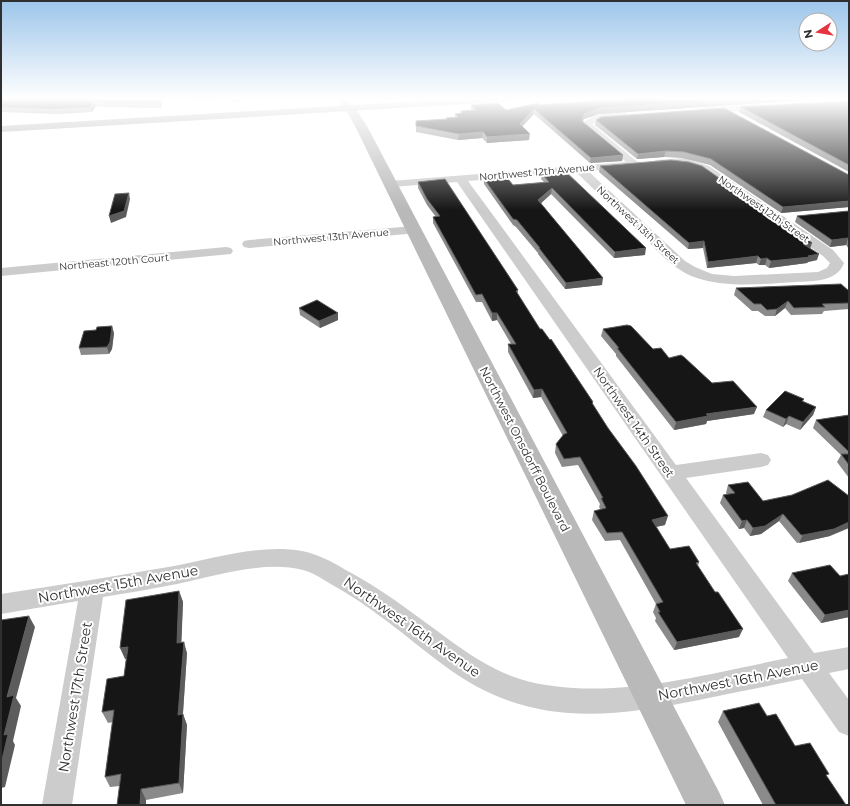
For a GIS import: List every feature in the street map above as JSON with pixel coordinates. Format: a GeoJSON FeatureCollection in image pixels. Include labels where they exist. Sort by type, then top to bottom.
{"type":"FeatureCollection","features":[{"type":"Feature","properties":{"kind":"street","name":"Northwest Onsdorff Boulevard"},"geometry":{"type":"LineString","coordinates":[[366,136],[706,805]]}},
{"type":"Feature","properties":{"kind":"street"},"geometry":{"type":"LineString","coordinates":[[600,136],[635,164]]}},
{"type":"Feature","properties":{"kind":"street","name":"Northwest 12th Avenue"},"geometry":{"type":"LineString","coordinates":[[390,184],[578,168],[684,162]]}},
{"type":"Feature","properties":{"kind":"street","name":"Northwest 12th Street"},"geometry":{"type":"LineString","coordinates":[[684,162],[705,168],[828,253],[836,260],[836,266]]}},
{"type":"Feature","properties":{"kind":"street","name":"Northwest 13th Street"},"geometry":{"type":"LineString","coordinates":[[578,168],[680,264],[701,275],[715,279],[734,281],[812,277],[829,273],[833,271],[836,266]]}},
{"type":"Feature","properties":{"kind":"street","name":"Northwest 14th Street"},"geometry":{"type":"LineString","coordinates":[[460,178],[849,723]]}},
{"type":"Feature","properties":{"kind":"street"},"geometry":{"type":"LineString","coordinates":[[778,219],[794,218]]}},
{"type":"Feature","properties":{"kind":"street","name":"Northwest 13th Avenue"},"geometry":{"type":"LineString","coordinates":[[249,244],[414,230]]}},
{"type":"Feature","properties":{"kind":"street","name":"Northeast 120th Court"},"geometry":{"type":"LineString","coordinates":[[1,272],[226,251]]}},
{"type":"Feature","properties":{"kind":"street"},"geometry":{"type":"LineString","coordinates":[[670,473],[761,460]]}},
{"type":"Feature","properties":{"kind":"street","name":"Northwest 16th Avenue"},"geometry":{"type":"LineString","coordinates":[[235,563],[268,559],[300,560],[322,568],[352,583],[456,659],[494,682],[531,696],[564,701],[598,703],[651,697],[849,658]]}},
{"type":"Feature","properties":{"kind":"street","name":"Northwest 15th Avenue"},"geometry":{"type":"LineString","coordinates":[[1,604],[92,590],[235,563]]}},
{"type":"Feature","properties":{"kind":"street","name":"Northwest 17th Street"},"geometry":{"type":"LineString","coordinates":[[58,805],[92,590]]}},
{"type":"Feature","properties":{"kind":"building"},"geometry":{"type":"Polygon","coordinates":[[[486,136],[507,136],[487,137],[486,136]]]}},
{"type":"Feature","properties":{"kind":"building"},"geometry":{"type":"Polygon","coordinates":[[[565,136],[600,136],[623,155],[591,158],[565,136]]]}},
{"type":"Feature","properties":{"kind":"building"},"geometry":{"type":"Polygon","coordinates":[[[615,136],[776,136],[849,175],[849,201],[783,207],[711,159],[684,152],[666,151],[638,154],[615,136]]]}},
{"type":"Feature","properties":{"kind":"building"},"geometry":{"type":"Polygon","coordinates":[[[794,136],[849,136],[849,165],[794,136]]]}},
{"type":"Feature","properties":{"kind":"building"},"geometry":{"type":"Polygon","coordinates":[[[671,160],[689,162],[702,166],[812,243],[803,244],[819,254],[808,256],[810,257],[771,261],[767,258],[761,259],[758,256],[708,262],[704,241],[689,243],[600,166],[671,160]]]}},
{"type":"Feature","properties":{"kind":"building"},"geometry":{"type":"Polygon","coordinates":[[[564,170],[646,248],[615,252],[552,188],[538,200],[603,278],[566,283],[517,220],[513,219],[484,179],[489,178],[487,176],[504,174],[513,185],[549,182],[542,174],[545,173],[544,172],[564,170]]]}},
{"type":"Feature","properties":{"kind":"building"},"geometry":{"type":"Polygon","coordinates":[[[445,179],[518,290],[516,291],[540,329],[542,329],[550,340],[551,339],[593,402],[592,403],[608,428],[636,466],[668,516],[652,520],[670,549],[689,546],[699,562],[696,563],[715,592],[718,592],[743,629],[677,642],[658,612],[660,612],[656,604],[663,602],[622,532],[607,533],[594,511],[606,508],[601,498],[603,498],[580,457],[564,459],[556,444],[564,434],[567,433],[542,389],[534,390],[508,344],[516,344],[497,313],[492,313],[482,294],[476,295],[433,217],[440,216],[427,199],[418,182],[445,179]]]}},
{"type":"Feature","properties":{"kind":"building"},"geometry":{"type":"Polygon","coordinates":[[[129,193],[124,211],[109,216],[115,194],[129,193]]]}},
{"type":"Feature","properties":{"kind":"building"},"geometry":{"type":"Polygon","coordinates":[[[849,211],[849,239],[832,240],[797,216],[849,211]]]}},
{"type":"Feature","properties":{"kind":"building"},"geometry":{"type":"Polygon","coordinates":[[[841,284],[849,291],[849,303],[822,304],[825,307],[794,308],[788,301],[777,309],[767,310],[761,304],[754,304],[736,288],[841,284]]]}},
{"type":"Feature","properties":{"kind":"building"},"geometry":{"type":"Polygon","coordinates":[[[317,300],[338,313],[319,321],[299,308],[317,300]]]}},
{"type":"Feature","properties":{"kind":"building"},"geometry":{"type":"Polygon","coordinates":[[[627,325],[631,326],[653,349],[661,348],[669,358],[681,355],[684,357],[712,383],[733,381],[757,407],[706,414],[708,416],[676,422],[603,329],[627,325]]]}},
{"type":"Feature","properties":{"kind":"building"},"geometry":{"type":"Polygon","coordinates":[[[112,326],[110,342],[107,347],[79,348],[84,331],[96,330],[97,327],[112,326]]]}},
{"type":"Feature","properties":{"kind":"building"},"geometry":{"type":"Polygon","coordinates":[[[785,391],[804,399],[802,401],[816,407],[803,422],[789,416],[786,419],[766,410],[785,391]]]}},
{"type":"Feature","properties":{"kind":"building"},"geometry":{"type":"Polygon","coordinates":[[[849,415],[849,452],[816,420],[849,415]]]}},
{"type":"Feature","properties":{"kind":"building"},"geometry":{"type":"Polygon","coordinates":[[[841,454],[849,454],[849,465],[841,454]]]}},
{"type":"Feature","properties":{"kind":"building"},"geometry":{"type":"Polygon","coordinates":[[[828,480],[849,496],[849,522],[834,529],[803,535],[801,535],[783,514],[765,526],[753,528],[747,520],[742,521],[723,495],[735,493],[728,485],[748,482],[763,501],[792,495],[828,480]]]}},
{"type":"Feature","properties":{"kind":"building"},"geometry":{"type":"Polygon","coordinates":[[[830,565],[840,576],[849,574],[849,610],[825,615],[792,573],[830,565]]]}},
{"type":"Feature","properties":{"kind":"building"},"geometry":{"type":"Polygon","coordinates":[[[179,591],[177,643],[184,642],[178,715],[183,714],[179,783],[141,789],[140,805],[117,805],[121,774],[105,777],[114,710],[102,712],[107,679],[124,676],[128,647],[120,648],[126,600],[179,591]]]}},
{"type":"Feature","properties":{"kind":"building"},"geometry":{"type":"Polygon","coordinates":[[[29,616],[7,697],[14,695],[4,735],[8,734],[1,764],[1,620],[29,616]]]}},
{"type":"Feature","properties":{"kind":"building"},"geometry":{"type":"Polygon","coordinates":[[[759,703],[767,716],[776,714],[795,746],[810,743],[829,774],[826,775],[846,805],[776,805],[723,711],[759,703]]]}}]}
